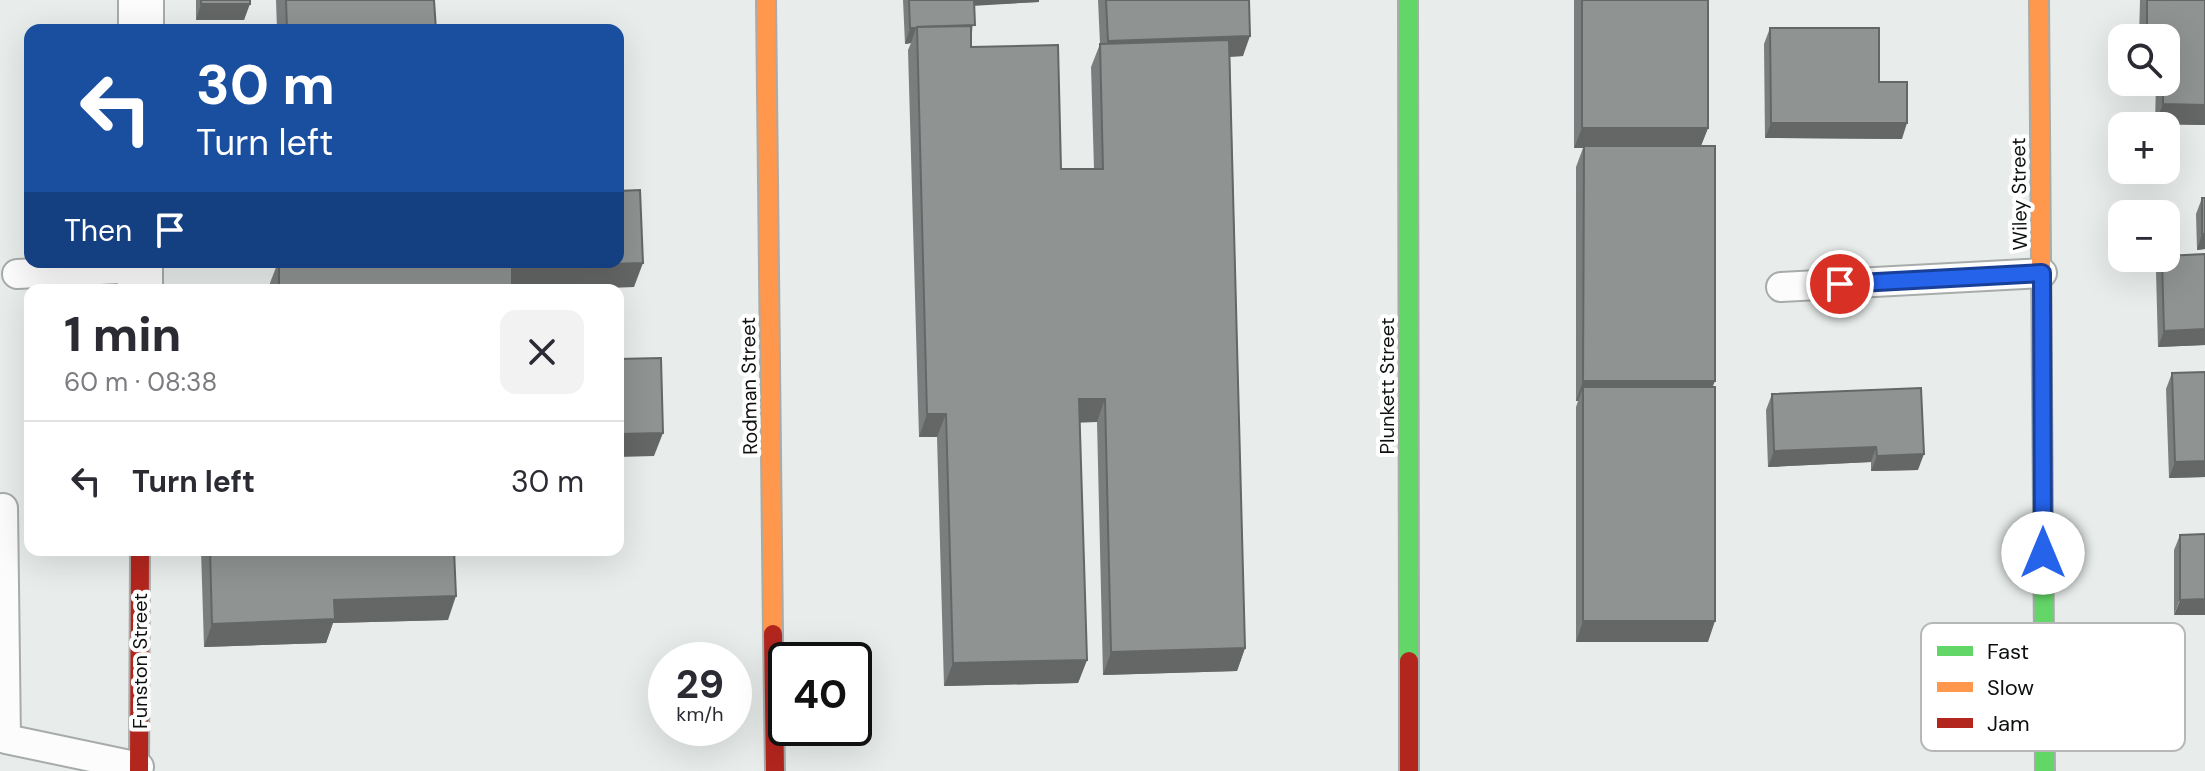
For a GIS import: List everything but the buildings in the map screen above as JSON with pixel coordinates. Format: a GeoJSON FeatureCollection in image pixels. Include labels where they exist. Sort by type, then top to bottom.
{"type":"FeatureCollection","features":[{"type":"Feature","properties":{"kind":"street"},"geometry":{"type":"LineString","coordinates":[[141,0],[141,24]]}},
{"type":"Feature","properties":{"kind":"street","name":"Rodman Street"},"geometry":{"type":"LineString","coordinates":[[766,0],[775,771]]}},
{"type":"Feature","properties":{"kind":"street","name":"Plunkett Street"},"geometry":{"type":"LineString","coordinates":[[1408,0],[1409,771]]}},
{"type":"Feature","properties":{"kind":"street","name":"Wiley Street"},"geometry":{"type":"LineString","coordinates":[[2039,0],[2044,623]]}},
{"type":"Feature","properties":{"kind":"street","name":"Funston Street"},"geometry":{"type":"LineString","coordinates":[[139,769],[140,556]]}},
{"type":"Feature","properties":{"kind":"street","name":"Wiley Street"},"geometry":{"type":"LineString","coordinates":[[2045,751],[2045,771]]}},
{"type":"Feature","properties":{"kind":"lane"},"geometry":{"type":"LineString","coordinates":[[17,274],[140,273]]}},
{"type":"Feature","properties":{"kind":"lane"},"geometry":{"type":"LineString","coordinates":[[1781,287],[2042,273]]}},
{"type":"Feature","properties":{"kind":"lane"},"geometry":{"type":"LineString","coordinates":[[3,508],[6,739],[139,769]]}},
{"type":"Feature","properties":{"kind":"traffic: fast"},"geometry":{"type":"LineString","coordinates":[[1408,0],[1409,661]]}},
{"type":"Feature","properties":{"kind":"traffic: fast"},"geometry":{"type":"LineString","coordinates":[[2042,385],[2044,623]]}},
{"type":"Feature","properties":{"kind":"traffic: fast"},"geometry":{"type":"LineString","coordinates":[[2045,751],[2045,771]]}},
{"type":"Feature","properties":{"kind":"traffic: slow"},"geometry":{"type":"LineString","coordinates":[[766,0],[773,634]]}},
{"type":"Feature","properties":{"kind":"traffic: slow"},"geometry":{"type":"LineString","coordinates":[[2039,0],[2042,385]]}},
{"type":"Feature","properties":{"kind":"traffic: jam"},"geometry":{"type":"LineString","coordinates":[[139,771],[140,556]]}},
{"type":"Feature","properties":{"kind":"traffic: jam"},"geometry":{"type":"LineString","coordinates":[[773,634],[775,771]]}},
{"type":"Feature","properties":{"kind":"traffic: jam"},"geometry":{"type":"LineString","coordinates":[[1409,661],[1409,771]]}},
{"type":"Feature","properties":{"kind":"route"},"geometry":{"type":"LineString","coordinates":[[1840,284],[2042,273],[2043,553]]}}]}
